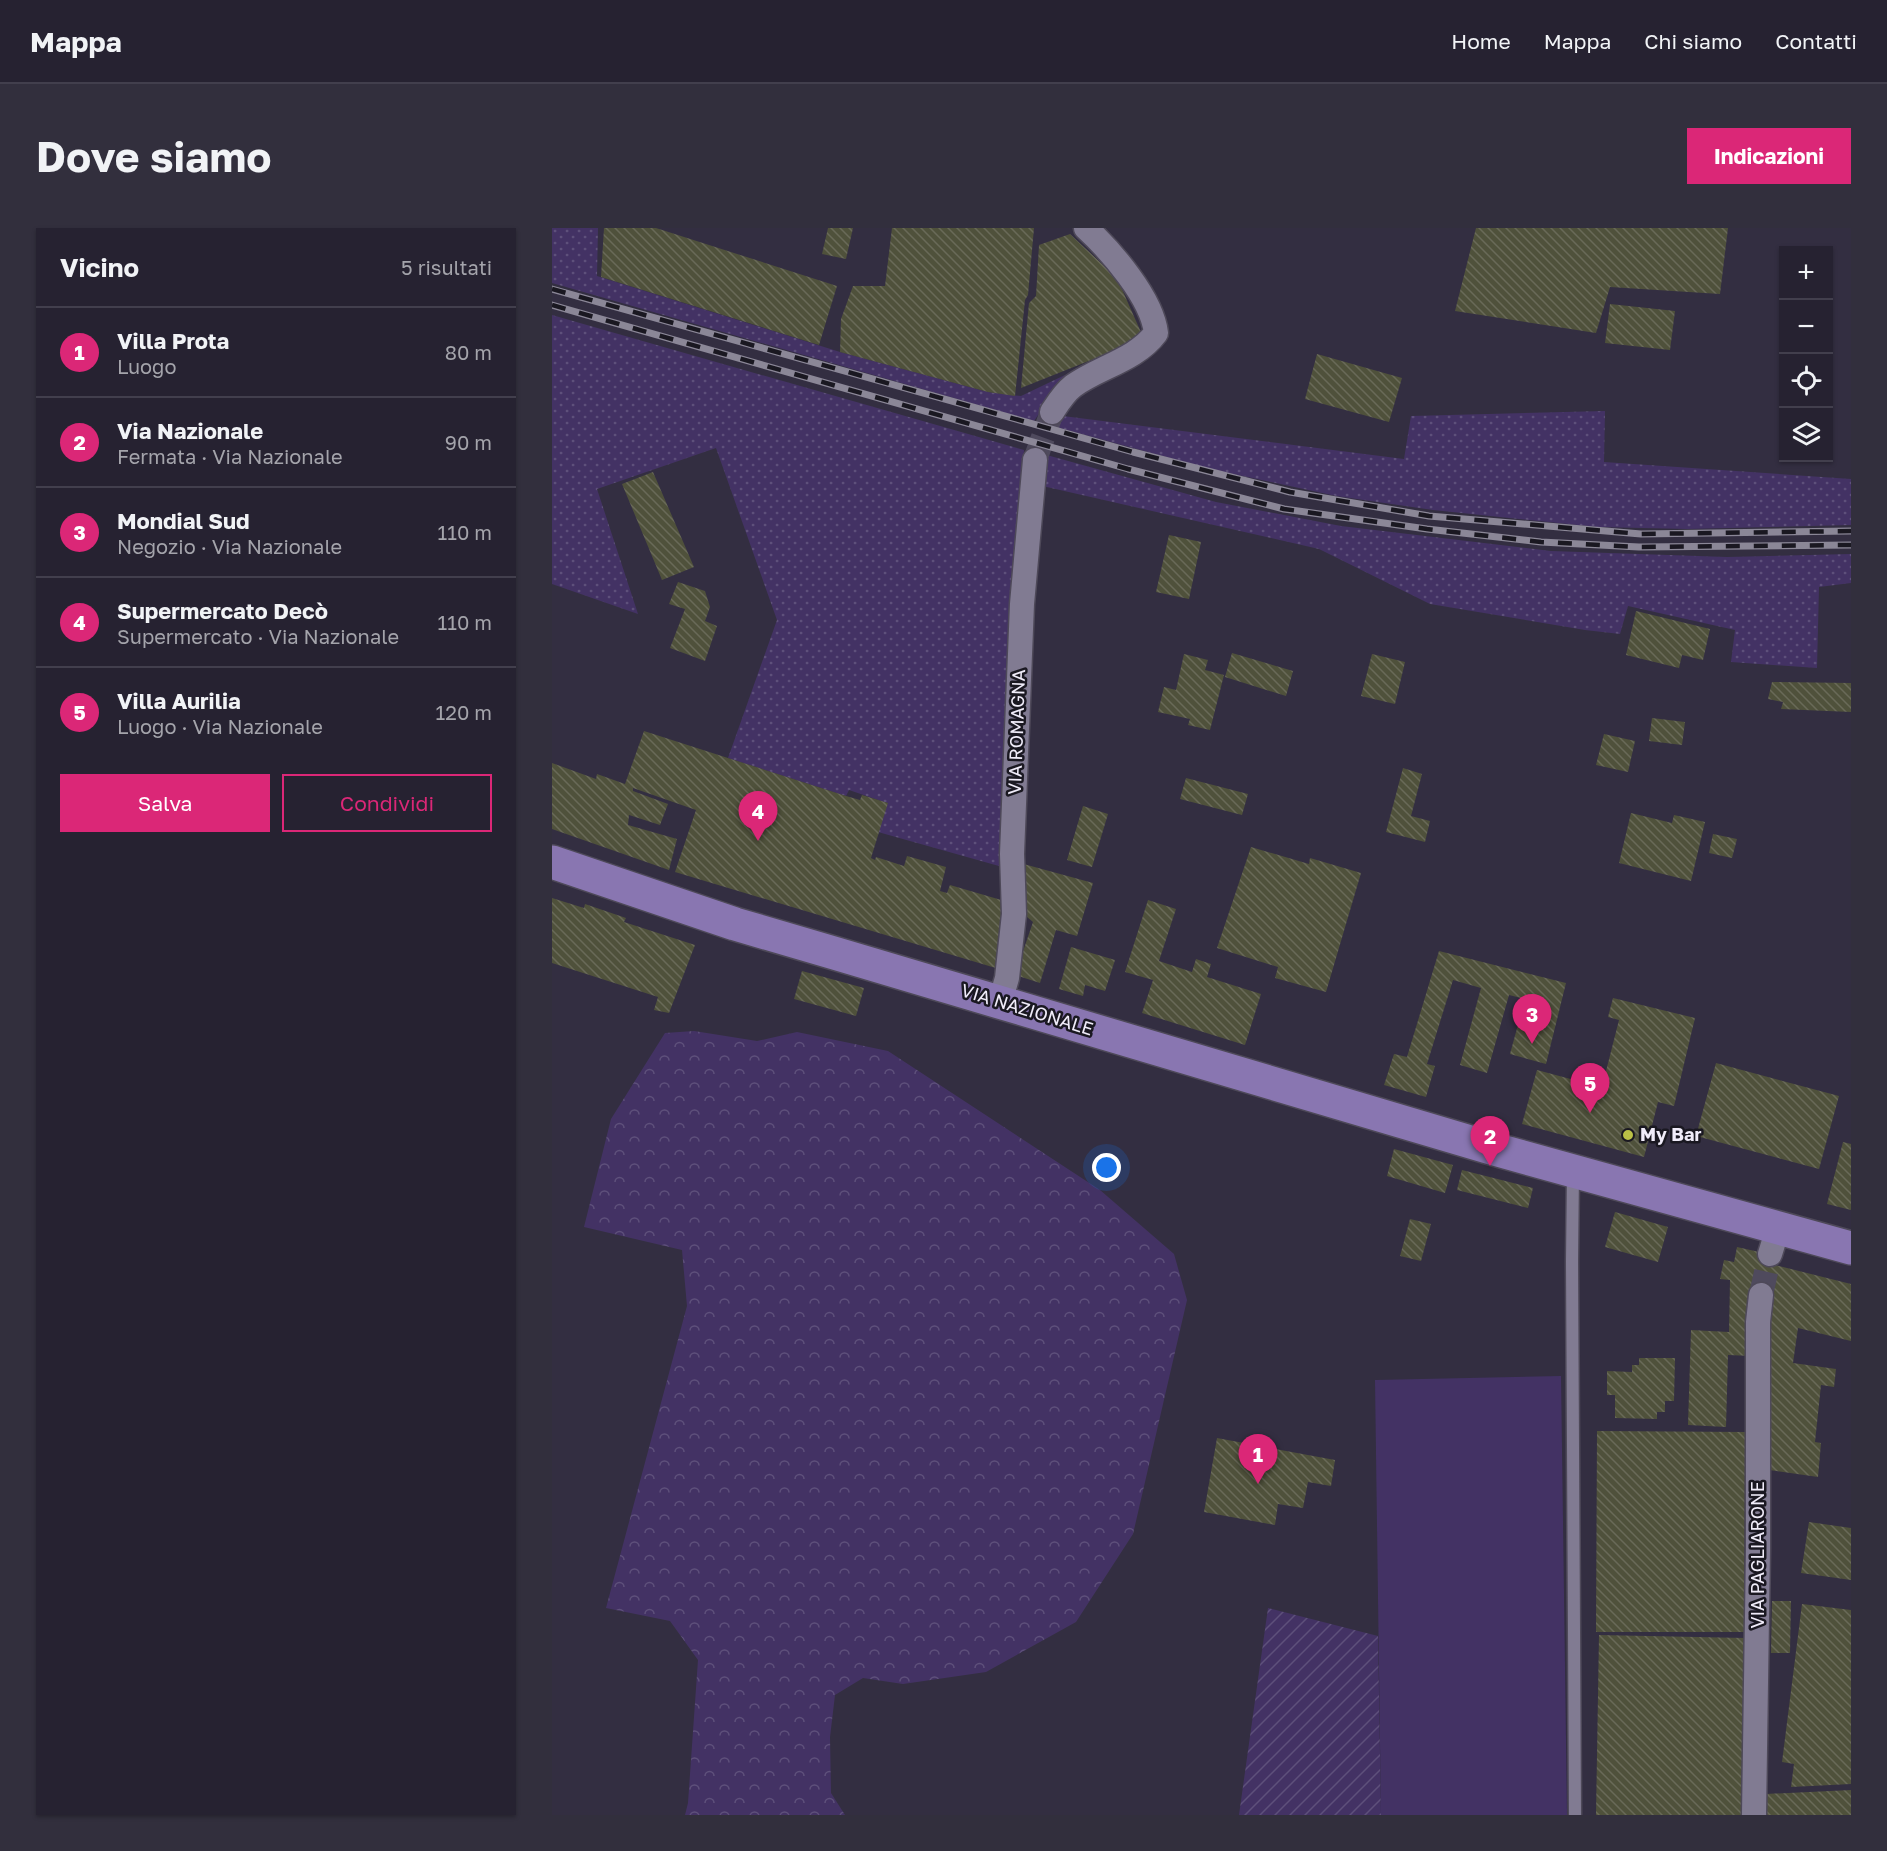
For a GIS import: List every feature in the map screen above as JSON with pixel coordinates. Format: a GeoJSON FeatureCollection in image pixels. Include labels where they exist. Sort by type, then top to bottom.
{"type":"FeatureCollection","features":[{"type":"Feature","properties":{"kind":"main road","name":"VIA NAZIONALE"},"geometry":{"type":"LineString","coordinates":[[552,862],[735,924],[1573,1171],[1774,1241],[1851,1248]]}},
{"type":"Feature","properties":{"kind":"street"},"geometry":{"type":"LineString","coordinates":[[1052,412],[1072,387],[1135,353],[1149,343],[1156,333],[1148,308],[1124,270],[1109,249],[1086,228]]}},
{"type":"Feature","properties":{"kind":"street","name":"VIA ROMAGNA"},"geometry":{"type":"LineString","coordinates":[[1000,1002],[1007,978],[1014,914],[1012,854],[1021,627],[1024,567],[1035,460]]}},
{"type":"Feature","properties":{"kind":"street","name":"VIA PAGLIARONE"},"geometry":{"type":"LineString","coordinates":[[1754,1815],[1758,1550],[1758,1322],[1761,1295]]}},
{"type":"Feature","properties":{"kind":"lane"},"geometry":{"type":"LineString","coordinates":[[1573,1171],[1575,1815]]}},
{"type":"Feature","properties":{"kind":"green space"},"geometry":{"type":"Polygon","coordinates":[[[552,228],[598,228],[597,276],[840,352],[988,392],[1021,396],[1065,375],[1034,421],[552,283],[552,228]]]}},
{"type":"Feature","properties":{"kind":"green space"},"geometry":{"type":"Polygon","coordinates":[[[552,315],[1024,450],[1014,581],[1006,868],[878,832],[887,803],[849,790],[846,796],[728,758],[777,620],[716,448],[597,489],[638,614],[552,584],[552,315]]]}},
{"type":"Feature","properties":{"kind":"green space"},"geometry":{"type":"Polygon","coordinates":[[[1605,411],[1604,462],[1851,479],[1851,525],[1688,529],[1597,527],[1433,510],[1336,496],[1210,469],[1056,427],[1063,416],[1404,459],[1411,416],[1605,411]]]}},
{"type":"Feature","properties":{"kind":"green space"},"geometry":{"type":"Polygon","coordinates":[[[1043,454],[1216,502],[1341,526],[1551,551],[1727,557],[1851,554],[1851,583],[1819,587],[1817,668],[1731,662],[1735,630],[1628,606],[1620,634],[1430,604],[1319,549],[1038,485],[1043,454]]]}},
{"type":"Feature","properties":{"kind":"green space"},"geometry":{"type":"Polygon","coordinates":[[[694,1031],[757,1041],[797,1032],[888,1051],[1100,1190],[1174,1254],[1187,1300],[1133,1534],[1076,1622],[986,1672],[903,1684],[863,1678],[835,1695],[830,1737],[831,1793],[845,1815],[685,1815],[688,1803],[698,1660],[670,1621],[606,1608],[687,1306],[682,1250],[584,1227],[611,1119],[665,1033],[694,1031]]]}},
{"type":"Feature","properties":{"kind":"green space"},"geometry":{"type":"Polygon","coordinates":[[[1561,1376],[1567,1815],[1381,1815],[1375,1380],[1561,1376]]]}},
{"type":"Feature","properties":{"kind":"green space"},"geometry":{"type":"Polygon","coordinates":[[[1268,1608],[1378,1636],[1381,1815],[1239,1815],[1268,1608]]]}},
{"type":"Feature","properties":{"kind":"building"},"geometry":{"type":"Polygon","coordinates":[[[604,228],[656,228],[837,286],[819,345],[601,277],[604,228]]]}},
{"type":"Feature","properties":{"kind":"building"},"geometry":{"type":"Polygon","coordinates":[[[828,228],[853,228],[846,259],[822,254],[828,228]]]}},
{"type":"Feature","properties":{"kind":"building"},"geometry":{"type":"Polygon","coordinates":[[[892,228],[1034,228],[1015,396],[988,392],[840,352],[841,319],[853,286],[885,286],[892,228]]]}},
{"type":"Feature","properties":{"kind":"building"},"geometry":{"type":"Polygon","coordinates":[[[1476,228],[1728,228],[1720,294],[1610,287],[1596,333],[1455,311],[1476,228]]]}},
{"type":"Feature","properties":{"kind":"building"},"geometry":{"type":"Polygon","coordinates":[[[1070,234],[1117,278],[1144,339],[1021,388],[1029,303],[1036,296],[1039,245],[1070,234]]]}},
{"type":"Feature","properties":{"kind":"building"},"geometry":{"type":"Polygon","coordinates":[[[1610,304],[1675,311],[1670,350],[1605,343],[1610,304]]]}},
{"type":"Feature","properties":{"kind":"building"},"geometry":{"type":"Polygon","coordinates":[[[1317,354],[1402,378],[1389,422],[1305,399],[1317,354]]]}},
{"type":"Feature","properties":{"kind":"building"},"geometry":{"type":"Polygon","coordinates":[[[653,472],[694,567],[662,580],[622,484],[653,472]]]}},
{"type":"Feature","properties":{"kind":"building"},"geometry":{"type":"Polygon","coordinates":[[[1169,535],[1201,542],[1189,599],[1156,592],[1169,535]]]}},
{"type":"Feature","properties":{"kind":"building"},"geometry":{"type":"Polygon","coordinates":[[[678,582],[705,591],[710,607],[705,621],[717,626],[705,661],[670,648],[685,609],[669,604],[678,582]]]}},
{"type":"Feature","properties":{"kind":"building"},"geometry":{"type":"Polygon","coordinates":[[[1636,611],[1710,629],[1703,660],[1682,655],[1679,668],[1626,655],[1636,611]]]}},
{"type":"Feature","properties":{"kind":"building"},"geometry":{"type":"Polygon","coordinates":[[[1232,653],[1293,671],[1286,696],[1225,677],[1232,653]]]}},
{"type":"Feature","properties":{"kind":"building"},"geometry":{"type":"Polygon","coordinates":[[[1184,654],[1208,660],[1205,670],[1224,675],[1210,730],[1188,725],[1190,719],[1158,712],[1164,687],[1176,690],[1184,654]]]}},
{"type":"Feature","properties":{"kind":"building"},"geometry":{"type":"Polygon","coordinates":[[[1372,654],[1405,662],[1395,704],[1361,696],[1372,654]]]}},
{"type":"Feature","properties":{"kind":"building"},"geometry":{"type":"Polygon","coordinates":[[[1772,682],[1851,683],[1851,712],[1781,709],[1783,702],[1768,699],[1772,682]]]}},
{"type":"Feature","properties":{"kind":"building"},"geometry":{"type":"Polygon","coordinates":[[[1652,718],[1685,722],[1682,745],[1649,741],[1652,718]]]}},
{"type":"Feature","properties":{"kind":"building"},"geometry":{"type":"Polygon","coordinates":[[[644,731],[846,796],[860,800],[862,795],[888,803],[871,858],[875,860],[876,857],[904,866],[907,856],[946,867],[940,891],[947,893],[950,885],[1008,902],[999,969],[675,872],[696,810],[633,788],[633,791],[668,804],[660,825],[629,815],[628,825],[677,839],[669,870],[552,829],[552,763],[596,779],[597,774],[625,784],[644,731]]]}},
{"type":"Feature","properties":{"kind":"building"},"geometry":{"type":"Polygon","coordinates":[[[1604,734],[1635,741],[1628,772],[1596,765],[1604,734]]]}},
{"type":"Feature","properties":{"kind":"building"},"geometry":{"type":"Polygon","coordinates":[[[1403,768],[1422,774],[1411,816],[1430,821],[1425,842],[1386,832],[1403,768]]]}},
{"type":"Feature","properties":{"kind":"building"},"geometry":{"type":"Polygon","coordinates":[[[1186,778],[1248,794],[1242,815],[1180,799],[1186,778]]]}},
{"type":"Feature","properties":{"kind":"building"},"geometry":{"type":"Polygon","coordinates":[[[1083,806],[1108,814],[1092,867],[1067,860],[1083,806]]]}},
{"type":"Feature","properties":{"kind":"building"},"geometry":{"type":"Polygon","coordinates":[[[1631,813],[1672,823],[1674,815],[1705,822],[1691,881],[1619,863],[1631,813]]]}},
{"type":"Feature","properties":{"kind":"building"},"geometry":{"type":"Polygon","coordinates":[[[1713,834],[1737,839],[1732,858],[1709,853],[1713,834]]]}},
{"type":"Feature","properties":{"kind":"building"},"geometry":{"type":"Polygon","coordinates":[[[1251,847],[1309,864],[1310,858],[1361,873],[1326,992],[1275,978],[1278,967],[1217,948],[1251,847]]]}},
{"type":"Feature","properties":{"kind":"building"},"geometry":{"type":"Polygon","coordinates":[[[1020,863],[1093,883],[1077,936],[1056,930],[1040,983],[1015,975],[1033,922],[1020,911],[1020,863]]]}},
{"type":"Feature","properties":{"kind":"building"},"geometry":{"type":"Polygon","coordinates":[[[552,898],[584,908],[585,904],[626,918],[624,922],[695,945],[669,1013],[654,1010],[658,997],[552,963],[552,898]]]}},
{"type":"Feature","properties":{"kind":"building"},"geometry":{"type":"Polygon","coordinates":[[[1148,900],[1176,909],[1159,961],[1192,972],[1196,959],[1211,964],[1207,977],[1261,994],[1245,1045],[1142,1013],[1153,980],[1125,972],[1148,900]]]}},
{"type":"Feature","properties":{"kind":"building"},"geometry":{"type":"Polygon","coordinates":[[[1071,947],[1115,960],[1105,991],[1085,985],[1083,996],[1059,989],[1071,947]]]}},
{"type":"Feature","properties":{"kind":"building"},"geometry":{"type":"Polygon","coordinates":[[[1439,951],[1566,983],[1546,1064],[1510,1054],[1525,999],[1509,995],[1487,1073],[1460,1065],[1481,988],[1453,980],[1427,1064],[1435,1066],[1426,1097],[1384,1085],[1394,1054],[1407,1057],[1439,951]]]}},
{"type":"Feature","properties":{"kind":"building"},"geometry":{"type":"Polygon","coordinates":[[[802,971],[864,988],[856,1016],[794,999],[802,971]]]}},
{"type":"Feature","properties":{"kind":"building"},"geometry":{"type":"Polygon","coordinates":[[[1613,998],[1695,1018],[1674,1106],[1658,1102],[1644,1157],[1522,1124],[1537,1070],[1578,1081],[1581,1069],[1605,1075],[1619,1020],[1608,1017],[1613,998]]]}},
{"type":"Feature","properties":{"kind":"building"},"geometry":{"type":"Polygon","coordinates":[[[1716,1063],[1839,1096],[1819,1169],[1696,1136],[1716,1063]]]}},
{"type":"Feature","properties":{"kind":"building"},"geometry":{"type":"Polygon","coordinates":[[[1843,1142],[1851,1144],[1851,1210],[1827,1204],[1843,1142]]]}},
{"type":"Feature","properties":{"kind":"building"},"geometry":{"type":"Polygon","coordinates":[[[1394,1149],[1453,1165],[1445,1193],[1387,1176],[1394,1149]]]}},
{"type":"Feature","properties":{"kind":"building"},"geometry":{"type":"Polygon","coordinates":[[[1462,1170],[1533,1188],[1528,1208],[1457,1190],[1462,1170]]]}},
{"type":"Feature","properties":{"kind":"building"},"geometry":{"type":"Polygon","coordinates":[[[1615,1212],[1668,1227],[1658,1262],[1605,1247],[1615,1212]]]}},
{"type":"Feature","properties":{"kind":"building"},"geometry":{"type":"Polygon","coordinates":[[[1410,1219],[1431,1224],[1421,1261],[1400,1256],[1410,1219]]]}},
{"type":"Feature","properties":{"kind":"building"},"geometry":{"type":"Polygon","coordinates":[[[1737,1247],[1777,1256],[1775,1265],[1851,1284],[1851,1341],[1798,1328],[1793,1363],[1836,1369],[1834,1387],[1821,1385],[1815,1442],[1821,1443],[1818,1477],[1769,1470],[1751,1356],[1728,1355],[1726,1427],[1688,1425],[1691,1330],[1729,1332],[1730,1280],[1720,1279],[1724,1260],[1734,1262],[1737,1247]]]}},
{"type":"Feature","properties":{"kind":"building"},"geometry":{"type":"Polygon","coordinates":[[[1639,1358],[1675,1358],[1674,1401],[1665,1401],[1665,1412],[1657,1412],[1657,1419],[1615,1418],[1615,1395],[1607,1395],[1607,1371],[1632,1372],[1632,1365],[1639,1365],[1639,1358]]]}},
{"type":"Feature","properties":{"kind":"building"},"geometry":{"type":"Polygon","coordinates":[[[1597,1431],[1745,1432],[1744,1632],[1596,1632],[1597,1431]]]}},
{"type":"Feature","properties":{"kind":"building"},"geometry":{"type":"Polygon","coordinates":[[[1217,1438],[1335,1460],[1331,1486],[1308,1482],[1303,1508],[1278,1504],[1275,1525],[1204,1512],[1217,1438]]]}},
{"type":"Feature","properties":{"kind":"building"},"geometry":{"type":"Polygon","coordinates":[[[1809,1522],[1851,1528],[1851,1580],[1801,1573],[1809,1522]]]}},
{"type":"Feature","properties":{"kind":"building"},"geometry":{"type":"Polygon","coordinates":[[[1772,1601],[1791,1601],[1790,1653],[1771,1653],[1772,1601]]]}},
{"type":"Feature","properties":{"kind":"building"},"geometry":{"type":"Polygon","coordinates":[[[1802,1604],[1851,1610],[1851,1784],[1791,1787],[1794,1764],[1782,1762],[1802,1604]]]}},
{"type":"Feature","properties":{"kind":"building"},"geometry":{"type":"Polygon","coordinates":[[[1599,1635],[1746,1638],[1743,1815],[1596,1815],[1599,1635]]]}},
{"type":"Feature","properties":{"kind":"building"},"geometry":{"type":"Polygon","coordinates":[[[1851,1790],[1851,1815],[1765,1815],[1765,1794],[1851,1790]]]}},
{"type":"Feature","properties":{"kind":"tunnel"},"geometry":{"type":"LineString","coordinates":[[1035,460],[1052,412]]}},
{"type":"Feature","properties":{"kind":"tunnel"},"geometry":{"type":"LineString","coordinates":[[1761,1295],[1770,1254]]}},
{"type":"Feature","properties":{"kind":"railway"},"geometry":{"type":"LineString","coordinates":[[552,289],[1133,452],[1290,492],[1429,516],[1641,534],[1851,531]]}},
{"type":"Feature","properties":{"kind":"railway"},"geometry":{"type":"LineString","coordinates":[[552,305],[1128,469],[1284,509],[1541,542],[1639,547],[1851,545]]}},
{"type":"Feature","properties":{"kind":"place","name":"Supermercato Decò"},"geometry":{"type":"Point","coordinates":[758,841]}},
{"type":"Feature","properties":{"kind":"place","name":"Mondial Sud"},"geometry":{"type":"Point","coordinates":[1532,1044]}},
{"type":"Feature","properties":{"kind":"place","name":"Villa Aurilia"},"geometry":{"type":"Point","coordinates":[1590,1113]}},
{"type":"Feature","properties":{"kind":"place","name":"My Bar"},"geometry":{"type":"Point","coordinates":[1628,1135]}},
{"type":"Feature","properties":{"kind":"place","name":"Via Nazionale"},"geometry":{"type":"Point","coordinates":[1490,1166]}},
{"type":"Feature","properties":{"kind":"place","name":"Villa Prota"},"geometry":{"type":"Point","coordinates":[1258,1484]}}]}
